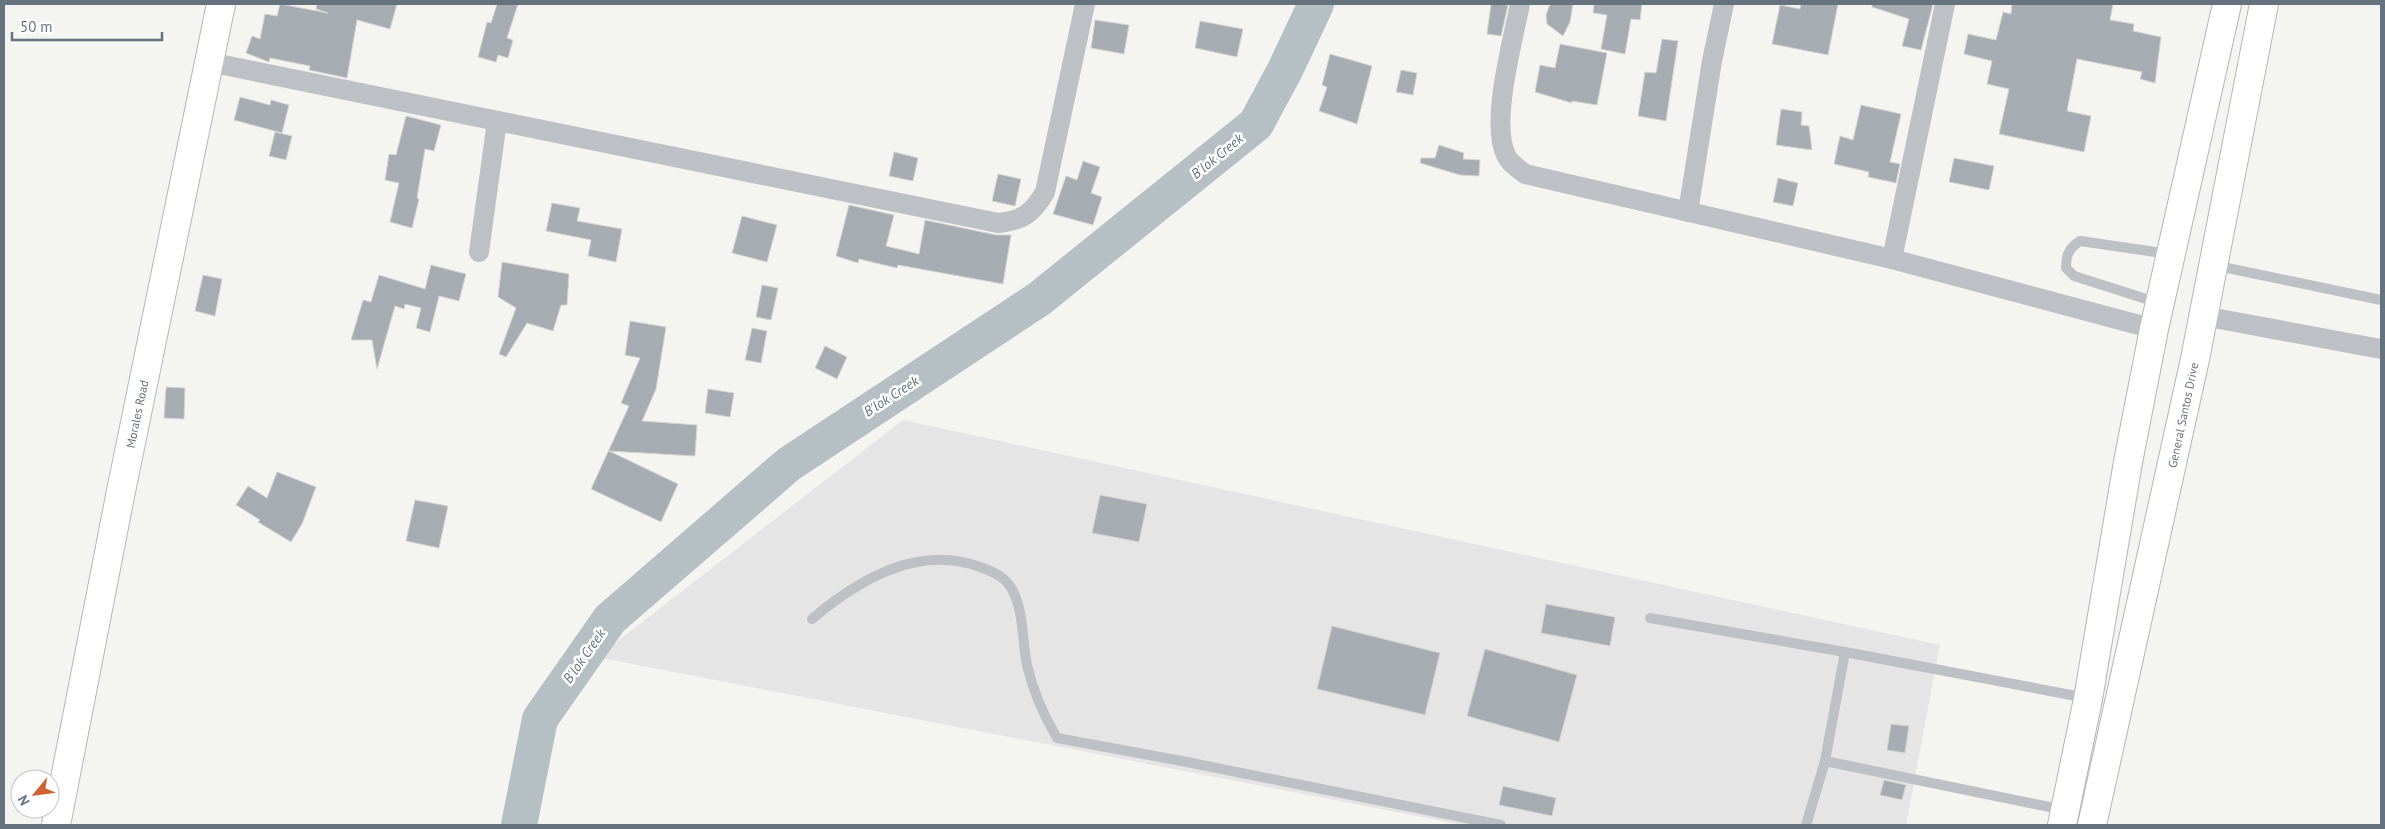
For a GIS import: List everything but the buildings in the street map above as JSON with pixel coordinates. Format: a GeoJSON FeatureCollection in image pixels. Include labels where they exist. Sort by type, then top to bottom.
{"type":"FeatureCollection","features":[{"type":"Feature","properties":{"kind":"main road","name":"Morales Road"},"geometry":{"type":"LineString","coordinates":[[56,825],[122,486],[221,4]]}},
{"type":"Feature","properties":{"kind":"main road"},"geometry":{"type":"LineString","coordinates":[[2064,818],[2088,699],[2128,462],[2159,303],[2227,4]]}},
{"type":"Feature","properties":{"kind":"main road","name":"General Santos Drive"},"geometry":{"type":"LineString","coordinates":[[2092,825],[2203,316],[2264,4]]}},
{"type":"Feature","properties":{"kind":"street"},"geometry":{"type":"LineString","coordinates":[[209,62],[998,223],[1013,222],[1028,216],[1037,206],[1045,192],[1085,4]]}},
{"type":"Feature","properties":{"kind":"street"},"geometry":{"type":"LineString","coordinates":[[1520,4],[1500,114],[1501,141],[1506,157],[1525,174],[1892,259],[2154,330]]}},
{"type":"Feature","properties":{"kind":"street"},"geometry":{"type":"LineString","coordinates":[[1688,212],[1712,61],[1724,4]]}},
{"type":"Feature","properties":{"kind":"street"},"geometry":{"type":"LineString","coordinates":[[1892,259],[1945,4]]}},
{"type":"Feature","properties":{"kind":"street"},"geometry":{"type":"LineString","coordinates":[[479,252],[497,121]]}},
{"type":"Feature","properties":{"kind":"street"},"geometry":{"type":"LineString","coordinates":[[2203,316],[2381,349]]}},
{"type":"Feature","properties":{"kind":"lane"},"geometry":{"type":"LineString","coordinates":[[2159,303],[2074,276],[2066,268],[2066,257],[2072,246],[2080,241],[2170,254]]}},
{"type":"Feature","properties":{"kind":"lane"},"geometry":{"type":"LineString","coordinates":[[2212,264],[2381,300]]}},
{"type":"Feature","properties":{"kind":"lane"},"geometry":{"type":"LineString","coordinates":[[812,619],[841,595],[875,574],[935,558],[977,566],[1000,574],[1012,588],[1019,606],[1027,665],[1046,719],[1057,738],[1501,825]]}},
{"type":"Feature","properties":{"kind":"lane"},"geometry":{"type":"LineString","coordinates":[[1650,618],[1845,652],[2088,699]]}},
{"type":"Feature","properties":{"kind":"lane"},"geometry":{"type":"LineString","coordinates":[[1806,825],[1825,762],[1845,652]]}},
{"type":"Feature","properties":{"kind":"lane"},"geometry":{"type":"LineString","coordinates":[[1825,762],[2064,818]]}},
{"type":"Feature","properties":{"kind":"shaded area"},"geometry":{"type":"Polygon","coordinates":[[[903,420],[1940,645],[1906,825],[1463,825],[597,657],[903,420]]]}},
{"type":"Feature","properties":{"kind":"waterway","name":"B'lok Creek"},"geometry":{"type":"LineString","coordinates":[[519,825],[540,719],[610,619],[789,464],[1039,299],[1256,124],[1285,70],[1316,4]]}}]}
